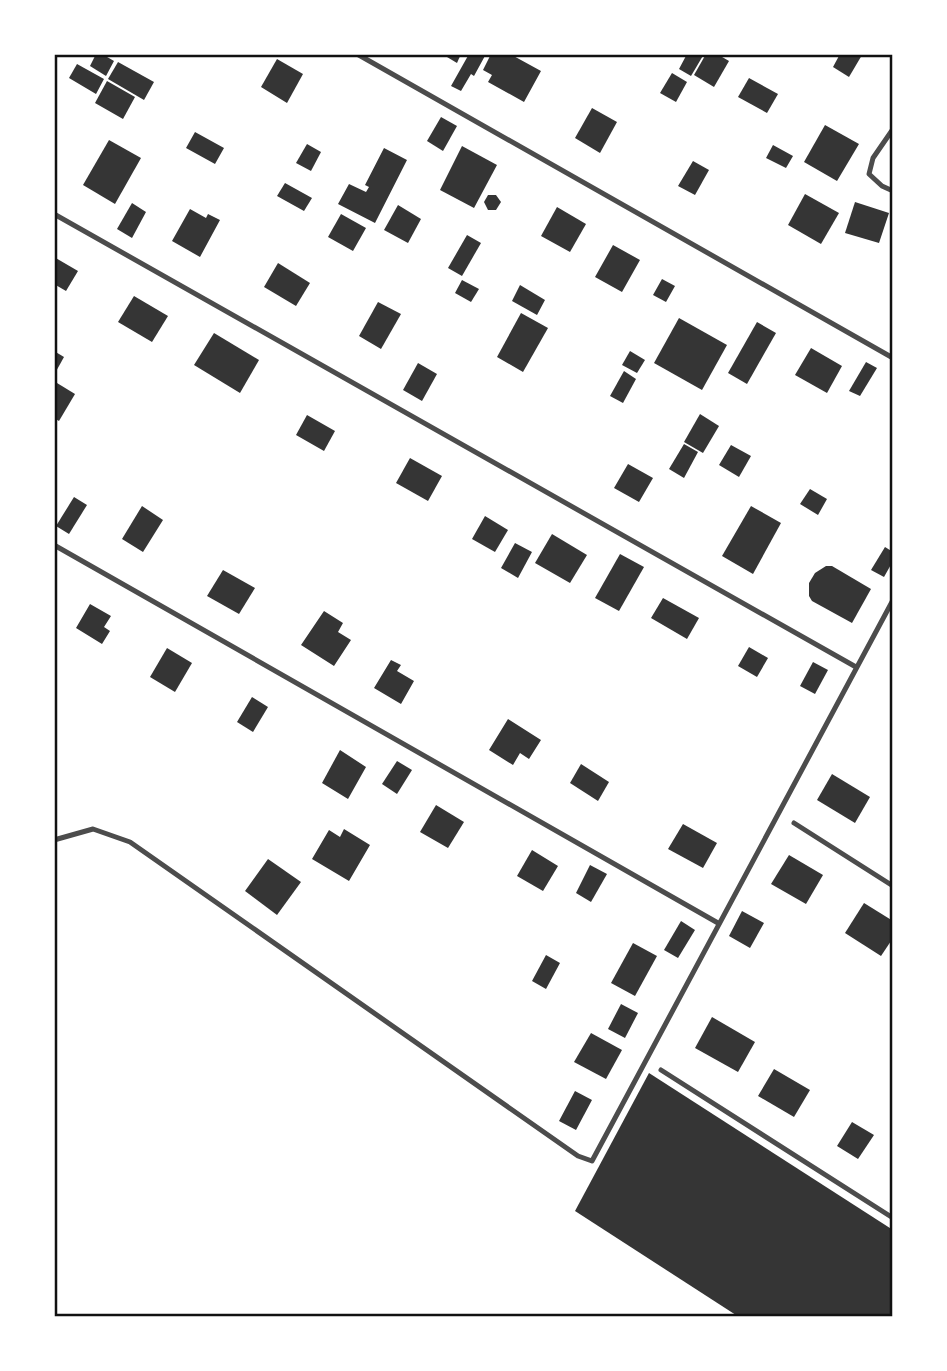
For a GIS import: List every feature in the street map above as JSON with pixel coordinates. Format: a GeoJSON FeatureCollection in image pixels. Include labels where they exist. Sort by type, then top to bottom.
{"type":"FeatureCollection","features":[{"type":"Feature","properties":{"kind":"lane"},"geometry":{"type":"LineString","coordinates":[[358,54],[893,358]]}},
{"type":"Feature","properties":{"kind":"lane"},"geometry":{"type":"LineString","coordinates":[[893,129],[873,158],[869,174],[882,186],[893,191]]}},
{"type":"Feature","properties":{"kind":"lane"},"geometry":{"type":"LineString","coordinates":[[54,214],[856,667]]}},
{"type":"Feature","properties":{"kind":"lane"},"geometry":{"type":"LineString","coordinates":[[54,545],[718,923]]}},
{"type":"Feature","properties":{"kind":"lane"},"geometry":{"type":"LineString","coordinates":[[54,840],[93,830],[130,842],[578,1156],[592,1161],[893,600]]}},
{"type":"Feature","properties":{"kind":"lane"},"geometry":{"type":"LineString","coordinates":[[794,823],[893,886]]}},
{"type":"Feature","properties":{"kind":"lane"},"geometry":{"type":"LineString","coordinates":[[662,1070],[893,1218]]}},
{"type":"Feature","properties":{"kind":"building"},"geometry":{"type":"Polygon","coordinates":[[[96,54],[102,54],[114,61],[106,76],[90,66],[96,54]]]}},
{"type":"Feature","properties":{"kind":"building"},"geometry":{"type":"Polygon","coordinates":[[[442,54],[461,54],[457,63],[442,54]]]}},
{"type":"Feature","properties":{"kind":"building"},"geometry":{"type":"Polygon","coordinates":[[[469,54],[486,54],[474,76],[471,74],[461,91],[451,86],[469,54]]]}},
{"type":"Feature","properties":{"kind":"building"},"geometry":{"type":"Polygon","coordinates":[[[491,54],[510,54],[541,71],[524,102],[488,82],[492,75],[483,70],[491,54]]]}},
{"type":"Feature","properties":{"kind":"building"},"geometry":{"type":"Polygon","coordinates":[[[687,54],[704,54],[691,76],[679,69],[687,54]]]}},
{"type":"Feature","properties":{"kind":"building"},"geometry":{"type":"Polygon","coordinates":[[[706,54],[717,54],[729,61],[714,87],[694,75],[706,54]]]}},
{"type":"Feature","properties":{"kind":"building"},"geometry":{"type":"Polygon","coordinates":[[[840,54],[862,55],[849,77],[833,67],[840,54]]]}},
{"type":"Feature","properties":{"kind":"building"},"geometry":{"type":"Polygon","coordinates":[[[277,59],[303,74],[287,103],[261,87],[277,59]]]}},
{"type":"Feature","properties":{"kind":"building"},"geometry":{"type":"Polygon","coordinates":[[[118,62],[154,82],[144,100],[108,79],[118,62]]]}},
{"type":"Feature","properties":{"kind":"building"},"geometry":{"type":"Polygon","coordinates":[[[77,64],[104,79],[96,94],[69,78],[77,64]]]}},
{"type":"Feature","properties":{"kind":"building"},"geometry":{"type":"Polygon","coordinates":[[[672,73],[687,82],[676,102],[660,93],[672,73]]]}},
{"type":"Feature","properties":{"kind":"building"},"geometry":{"type":"Polygon","coordinates":[[[749,78],[778,94],[767,113],[738,97],[749,78]]]}},
{"type":"Feature","properties":{"kind":"building"},"geometry":{"type":"Polygon","coordinates":[[[107,81],[135,97],[123,119],[95,103],[107,81]]]}},
{"type":"Feature","properties":{"kind":"building"},"geometry":{"type":"Polygon","coordinates":[[[592,108],[617,122],[600,153],[575,138],[592,108]]]}},
{"type":"Feature","properties":{"kind":"building"},"geometry":{"type":"Polygon","coordinates":[[[441,117],[457,126],[443,151],[427,141],[441,117]]]}},
{"type":"Feature","properties":{"kind":"building"},"geometry":{"type":"Polygon","coordinates":[[[825,125],[859,144],[837,181],[804,162],[825,125]]]}},
{"type":"Feature","properties":{"kind":"building"},"geometry":{"type":"Polygon","coordinates":[[[195,132],[224,148],[215,164],[186,148],[195,132]]]}},
{"type":"Feature","properties":{"kind":"building"},"geometry":{"type":"Polygon","coordinates":[[[109,140],[141,158],[115,204],[83,185],[109,140]]]}},
{"type":"Feature","properties":{"kind":"building"},"geometry":{"type":"Polygon","coordinates":[[[307,144],[321,152],[311,171],[296,163],[307,144]]]}},
{"type":"Feature","properties":{"kind":"building"},"geometry":{"type":"Polygon","coordinates":[[[773,145],[793,156],[786,168],[766,158],[773,145]]]}},
{"type":"Feature","properties":{"kind":"building"},"geometry":{"type":"Polygon","coordinates":[[[462,146],[497,165],[474,208],[440,190],[462,146]]]}},
{"type":"Feature","properties":{"kind":"building"},"geometry":{"type":"Polygon","coordinates":[[[384,148],[407,160],[375,223],[338,204],[349,184],[366,192],[369,187],[365,185],[384,148]]]}},
{"type":"Feature","properties":{"kind":"building"},"geometry":{"type":"Polygon","coordinates":[[[693,161],[709,170],[695,195],[678,186],[693,161]]]}},
{"type":"Feature","properties":{"kind":"building"},"geometry":{"type":"Polygon","coordinates":[[[285,183],[312,198],[304,211],[277,196],[285,183]]]}},
{"type":"Feature","properties":{"kind":"building"},"geometry":{"type":"Polygon","coordinates":[[[805,194],[839,213],[821,244],[788,225],[805,194]]]}},
{"type":"Feature","properties":{"kind":"building"},"geometry":{"type":"Polygon","coordinates":[[[488,195],[496,195],[501,202],[496,210],[488,210],[484,202],[488,195]]]}},
{"type":"Feature","properties":{"kind":"building"},"geometry":{"type":"Polygon","coordinates":[[[855,202],[889,213],[879,243],[845,233],[855,202]]]}},
{"type":"Feature","properties":{"kind":"building"},"geometry":{"type":"Polygon","coordinates":[[[132,203],[146,212],[132,238],[117,229],[132,203]]]}},
{"type":"Feature","properties":{"kind":"building"},"geometry":{"type":"Polygon","coordinates":[[[398,205],[421,219],[408,243],[384,230],[398,205]]]}},
{"type":"Feature","properties":{"kind":"building"},"geometry":{"type":"Polygon","coordinates":[[[557,207],[586,224],[570,252],[541,236],[557,207]]]}},
{"type":"Feature","properties":{"kind":"building"},"geometry":{"type":"Polygon","coordinates":[[[190,209],[206,218],[208,214],[220,220],[200,257],[172,241],[190,209]]]}},
{"type":"Feature","properties":{"kind":"building"},"geometry":{"type":"Polygon","coordinates":[[[341,214],[366,228],[353,251],[328,237],[341,214]]]}},
{"type":"Feature","properties":{"kind":"building"},"geometry":{"type":"Polygon","coordinates":[[[467,235],[481,243],[462,276],[448,268],[467,235]]]}},
{"type":"Feature","properties":{"kind":"building"},"geometry":{"type":"Polygon","coordinates":[[[613,245],[640,260],[622,292],[595,277],[613,245]]]}},
{"type":"Feature","properties":{"kind":"building"},"geometry":{"type":"Polygon","coordinates":[[[54,257],[78,271],[66,291],[54,284],[54,257]]]}},
{"type":"Feature","properties":{"kind":"building"},"geometry":{"type":"Polygon","coordinates":[[[278,263],[310,283],[296,306],[264,287],[278,263]]]}},
{"type":"Feature","properties":{"kind":"building"},"geometry":{"type":"Polygon","coordinates":[[[662,279],[675,286],[666,302],[653,295],[662,279]]]}},
{"type":"Feature","properties":{"kind":"building"},"geometry":{"type":"Polygon","coordinates":[[[462,280],[479,289],[471,302],[455,293],[462,280]]]}},
{"type":"Feature","properties":{"kind":"building"},"geometry":{"type":"Polygon","coordinates":[[[520,285],[545,300],[537,315],[512,301],[520,285]]]}},
{"type":"Feature","properties":{"kind":"building"},"geometry":{"type":"Polygon","coordinates":[[[134,296],[168,316],[152,342],[118,322],[134,296]]]}},
{"type":"Feature","properties":{"kind":"building"},"geometry":{"type":"Polygon","coordinates":[[[378,302],[401,314],[381,349],[359,336],[378,302]]]}},
{"type":"Feature","properties":{"kind":"building"},"geometry":{"type":"Polygon","coordinates":[[[521,313],[548,328],[523,372],[497,357],[521,313]]]}},
{"type":"Feature","properties":{"kind":"building"},"geometry":{"type":"Polygon","coordinates":[[[679,318],[727,345],[702,390],[654,363],[679,318]]]}},
{"type":"Feature","properties":{"kind":"building"},"geometry":{"type":"Polygon","coordinates":[[[757,322],[776,333],[747,384],[728,373],[757,322]]]}},
{"type":"Feature","properties":{"kind":"building"},"geometry":{"type":"Polygon","coordinates":[[[214,333],[259,360],[240,393],[194,365],[214,333]]]}},
{"type":"Feature","properties":{"kind":"building"},"geometry":{"type":"Polygon","coordinates":[[[811,348],[842,366],[827,393],[795,375],[811,348]]]}},
{"type":"Feature","properties":{"kind":"building"},"geometry":{"type":"Polygon","coordinates":[[[54,351],[64,357],[54,375],[54,351]]]}},
{"type":"Feature","properties":{"kind":"building"},"geometry":{"type":"Polygon","coordinates":[[[630,351],[645,360],[637,373],[622,365],[630,351]]]}},
{"type":"Feature","properties":{"kind":"building"},"geometry":{"type":"Polygon","coordinates":[[[866,362],[877,368],[860,396],[849,391],[866,362]]]}},
{"type":"Feature","properties":{"kind":"building"},"geometry":{"type":"Polygon","coordinates":[[[418,363],[437,374],[422,401],[403,390],[418,363]]]}},
{"type":"Feature","properties":{"kind":"building"},"geometry":{"type":"Polygon","coordinates":[[[624,371],[636,379],[623,403],[610,396],[624,371]]]}},
{"type":"Feature","properties":{"kind":"building"},"geometry":{"type":"Polygon","coordinates":[[[57,383],[75,394],[59,421],[54,418],[54,387],[57,383]]]}},
{"type":"Feature","properties":{"kind":"building"},"geometry":{"type":"Polygon","coordinates":[[[700,414],[719,426],[703,453],[684,442],[700,414]]]}},
{"type":"Feature","properties":{"kind":"building"},"geometry":{"type":"Polygon","coordinates":[[[307,415],[335,431],[324,451],[296,435],[307,415]]]}},
{"type":"Feature","properties":{"kind":"building"},"geometry":{"type":"Polygon","coordinates":[[[684,444],[698,452],[684,478],[669,469],[684,444]]]}},
{"type":"Feature","properties":{"kind":"building"},"geometry":{"type":"Polygon","coordinates":[[[731,445],[751,456],[739,477],[719,465],[731,445]]]}},
{"type":"Feature","properties":{"kind":"building"},"geometry":{"type":"Polygon","coordinates":[[[410,458],[442,476],[428,501],[396,483],[410,458]]]}},
{"type":"Feature","properties":{"kind":"building"},"geometry":{"type":"Polygon","coordinates":[[[628,464],[653,478],[639,502],[614,488],[628,464]]]}},
{"type":"Feature","properties":{"kind":"building"},"geometry":{"type":"Polygon","coordinates":[[[810,489],[827,499],[818,515],[800,504],[810,489]]]}},
{"type":"Feature","properties":{"kind":"building"},"geometry":{"type":"Polygon","coordinates":[[[74,497],[87,505],[69,534],[56,526],[74,497]]]}},
{"type":"Feature","properties":{"kind":"building"},"geometry":{"type":"Polygon","coordinates":[[[142,506],[163,520],[143,552],[122,539],[142,506]]]}},
{"type":"Feature","properties":{"kind":"building"},"geometry":{"type":"Polygon","coordinates":[[[751,506],[781,523],[753,574],[722,556],[751,506]]]}},
{"type":"Feature","properties":{"kind":"building"},"geometry":{"type":"Polygon","coordinates":[[[485,516],[508,530],[495,552],[472,539],[485,516]]]}},
{"type":"Feature","properties":{"kind":"building"},"geometry":{"type":"Polygon","coordinates":[[[552,534],[587,555],[570,583],[535,563],[552,534]]]}},
{"type":"Feature","properties":{"kind":"building"},"geometry":{"type":"Polygon","coordinates":[[[515,543],[532,552],[518,578],[501,568],[515,543]]]}},
{"type":"Feature","properties":{"kind":"building"},"geometry":{"type":"Polygon","coordinates":[[[885,547],[893,552],[893,561],[884,577],[871,570],[885,547]]]}},
{"type":"Feature","properties":{"kind":"building"},"geometry":{"type":"Polygon","coordinates":[[[620,554],[644,567],[619,611],[595,598],[620,554]]]}},
{"type":"Feature","properties":{"kind":"building"},"geometry":{"type":"Polygon","coordinates":[[[826,566],[832,566],[871,589],[852,623],[812,601],[809,596],[809,583],[815,573],[826,566]]]}},
{"type":"Feature","properties":{"kind":"building"},"geometry":{"type":"Polygon","coordinates":[[[223,570],[255,588],[239,614],[207,596],[223,570]]]}},
{"type":"Feature","properties":{"kind":"building"},"geometry":{"type":"Polygon","coordinates":[[[663,598],[699,618],[687,639],[651,618],[663,598]]]}},
{"type":"Feature","properties":{"kind":"building"},"geometry":{"type":"Polygon","coordinates":[[[90,604],[111,616],[104,627],[110,631],[102,644],[76,628],[90,604]]]}},
{"type":"Feature","properties":{"kind":"building"},"geometry":{"type":"Polygon","coordinates":[[[324,611],[343,623],[338,632],[351,640],[334,666],[301,645],[324,611]]]}},
{"type":"Feature","properties":{"kind":"building"},"geometry":{"type":"Polygon","coordinates":[[[749,647],[768,658],[757,677],[738,666],[749,647]]]}},
{"type":"Feature","properties":{"kind":"building"},"geometry":{"type":"Polygon","coordinates":[[[167,648],[192,663],[175,692],[150,677],[167,648]]]}},
{"type":"Feature","properties":{"kind":"building"},"geometry":{"type":"Polygon","coordinates":[[[391,660],[401,665],[397,671],[414,681],[401,704],[374,688],[391,660]]]}},
{"type":"Feature","properties":{"kind":"building"},"geometry":{"type":"Polygon","coordinates":[[[813,662],[828,670],[815,694],[800,686],[813,662]]]}},
{"type":"Feature","properties":{"kind":"building"},"geometry":{"type":"Polygon","coordinates":[[[252,697],[268,707],[253,732],[237,722],[252,697]]]}},
{"type":"Feature","properties":{"kind":"building"},"geometry":{"type":"Polygon","coordinates":[[[508,719],[541,740],[529,759],[520,753],[513,765],[489,750],[508,719]]]}},
{"type":"Feature","properties":{"kind":"building"},"geometry":{"type":"Polygon","coordinates":[[[340,750],[366,767],[348,799],[322,783],[340,750]]]}},
{"type":"Feature","properties":{"kind":"building"},"geometry":{"type":"Polygon","coordinates":[[[397,761],[412,770],[397,794],[382,784],[397,761]]]}},
{"type":"Feature","properties":{"kind":"building"},"geometry":{"type":"Polygon","coordinates":[[[581,764],[609,782],[598,801],[570,783],[581,764]]]}},
{"type":"Feature","properties":{"kind":"building"},"geometry":{"type":"Polygon","coordinates":[[[832,774],[870,797],[855,823],[817,800],[832,774]]]}},
{"type":"Feature","properties":{"kind":"building"},"geometry":{"type":"Polygon","coordinates":[[[436,805],[464,822],[448,848],[420,832],[436,805]]]}},
{"type":"Feature","properties":{"kind":"building"},"geometry":{"type":"Polygon","coordinates":[[[683,824],[717,843],[703,868],[668,849],[683,824]]]}},
{"type":"Feature","properties":{"kind":"building"},"geometry":{"type":"Polygon","coordinates":[[[344,829],[370,845],[349,881],[312,859],[329,830],[340,837],[344,829]]]}},
{"type":"Feature","properties":{"kind":"building"},"geometry":{"type":"Polygon","coordinates":[[[532,850],[558,866],[543,891],[517,876],[532,850]]]}},
{"type":"Feature","properties":{"kind":"building"},"geometry":{"type":"Polygon","coordinates":[[[789,855],[823,875],[806,904],[771,884],[789,855]]]}},
{"type":"Feature","properties":{"kind":"building"},"geometry":{"type":"Polygon","coordinates":[[[268,859],[301,882],[277,915],[245,891],[268,859]]]}},
{"type":"Feature","properties":{"kind":"building"},"geometry":{"type":"Polygon","coordinates":[[[590,865],[607,874],[591,902],[576,893],[590,865]]]}},
{"type":"Feature","properties":{"kind":"building"},"geometry":{"type":"Polygon","coordinates":[[[864,903],[893,921],[893,938],[881,956],[845,933],[864,903]]]}},
{"type":"Feature","properties":{"kind":"building"},"geometry":{"type":"Polygon","coordinates":[[[742,911],[764,923],[750,948],[729,936],[742,911]]]}},
{"type":"Feature","properties":{"kind":"building"},"geometry":{"type":"Polygon","coordinates":[[[681,921],[695,930],[678,958],[664,950],[681,921]]]}},
{"type":"Feature","properties":{"kind":"building"},"geometry":{"type":"Polygon","coordinates":[[[633,943],[657,956],[635,996],[611,983],[633,943]]]}},
{"type":"Feature","properties":{"kind":"building"},"geometry":{"type":"Polygon","coordinates":[[[546,955],[560,963],[546,989],[532,981],[546,955]]]}},
{"type":"Feature","properties":{"kind":"building"},"geometry":{"type":"Polygon","coordinates":[[[621,1004],[638,1013],[625,1038],[608,1029],[621,1004]]]}},
{"type":"Feature","properties":{"kind":"building"},"geometry":{"type":"Polygon","coordinates":[[[712,1017],[755,1042],[738,1072],[695,1048],[712,1017]]]}},
{"type":"Feature","properties":{"kind":"building"},"geometry":{"type":"Polygon","coordinates":[[[591,1033],[622,1050],[606,1079],[574,1062],[591,1033]]]}},
{"type":"Feature","properties":{"kind":"building"},"geometry":{"type":"Polygon","coordinates":[[[774,1069],[810,1090],[794,1117],[758,1096],[774,1069]]]}},
{"type":"Feature","properties":{"kind":"building"},"geometry":{"type":"Polygon","coordinates":[[[649,1073],[893,1230],[893,1317],[739,1317],[575,1211],[649,1073]]]}},
{"type":"Feature","properties":{"kind":"building"},"geometry":{"type":"Polygon","coordinates":[[[575,1091],[592,1100],[576,1130],[559,1121],[575,1091]]]}},
{"type":"Feature","properties":{"kind":"building"},"geometry":{"type":"Polygon","coordinates":[[[852,1122],[874,1135],[858,1159],[837,1146],[852,1122]]]}}]}
